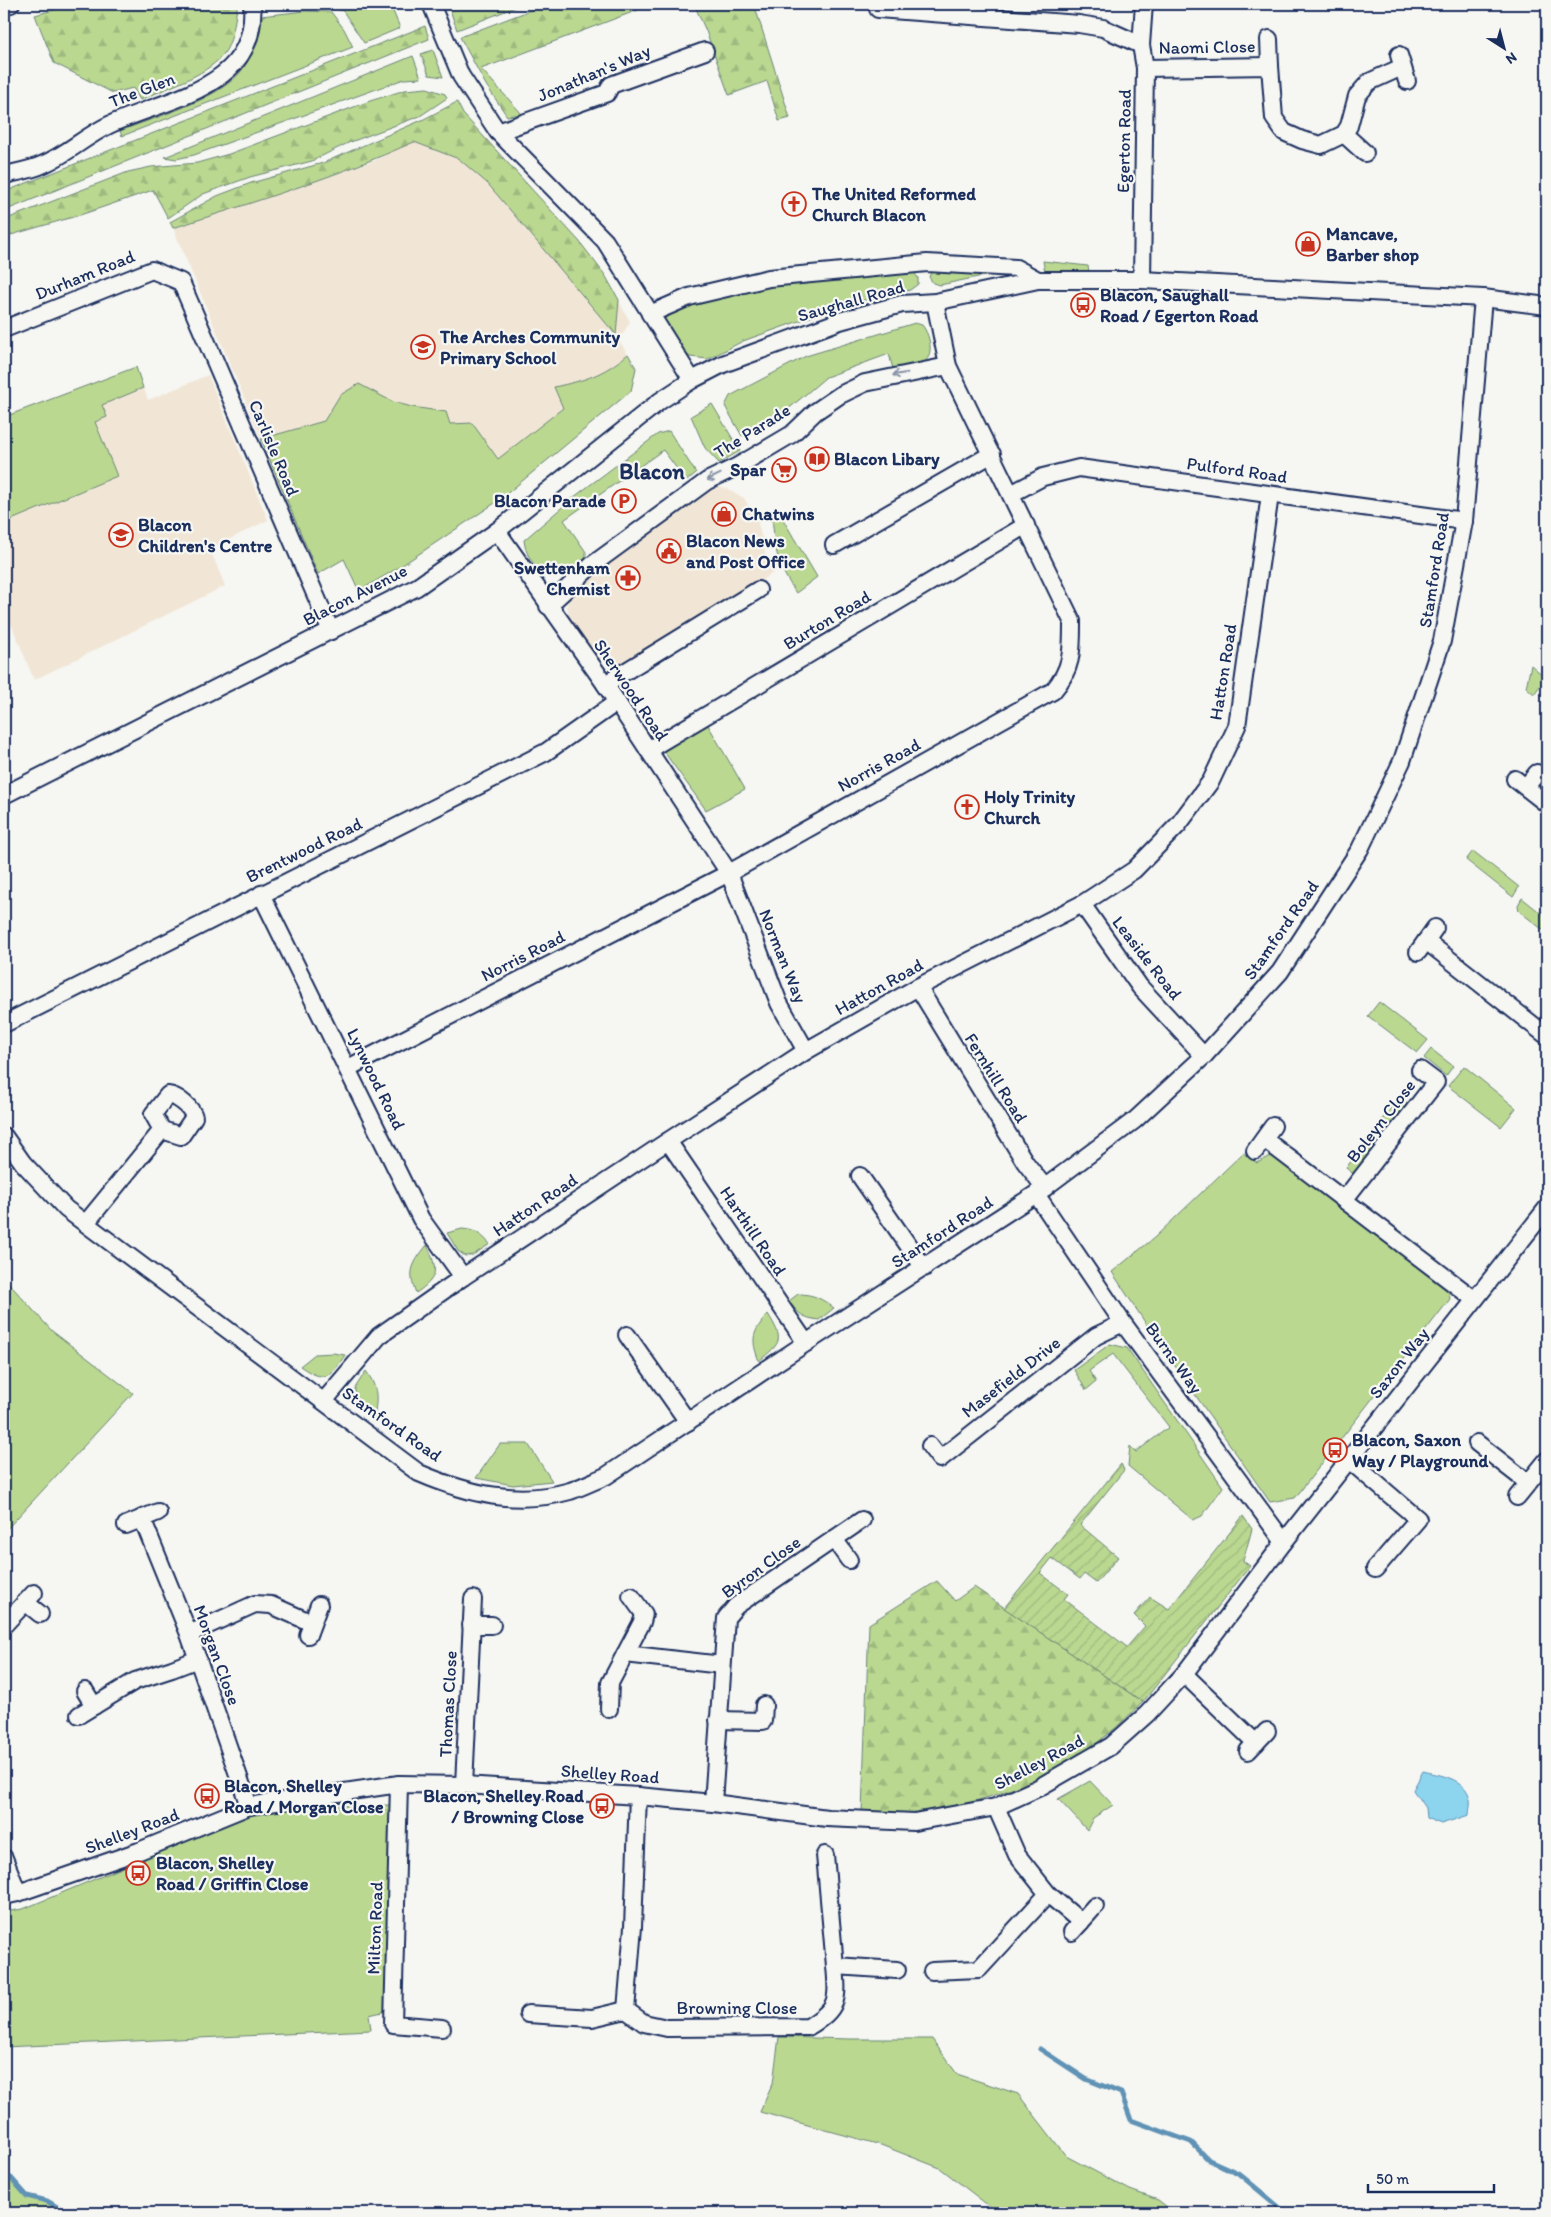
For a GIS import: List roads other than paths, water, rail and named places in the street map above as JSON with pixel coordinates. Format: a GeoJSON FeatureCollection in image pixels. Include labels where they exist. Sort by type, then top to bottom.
{"type":"FeatureCollection","features":[{"type":"Feature","properties":{"kind":"street"},"geometry":{"type":"LineString","coordinates":[[4,6],[11,4]]}},
{"type":"Feature","properties":{"kind":"street","name":"The Glen"},"geometry":{"type":"LineString","coordinates":[[4,176],[44,164],[109,125],[210,85],[230,68],[240,55],[250,36],[253,14],[252,4]]}},
{"type":"Feature","properties":{"kind":"street"},"geometry":{"type":"LineString","coordinates":[[431,4],[461,76],[498,132],[605,241],[692,380]]}},
{"type":"Feature","properties":{"kind":"street","name":"Egerton Road"},"geometry":{"type":"LineString","coordinates":[[1142,280],[1145,68],[1141,45],[1144,4]]}},
{"type":"Feature","properties":{"kind":"street"},"geometry":{"type":"LineString","coordinates":[[878,9],[1079,24],[1104,28],[1141,45]]}},
{"type":"Feature","properties":{"kind":"street","name":"Naomi Close"},"geometry":{"type":"LineString","coordinates":[[1269,38],[1274,118],[1284,132],[1302,140],[1321,144],[1344,134]]}},
{"type":"Feature","properties":{"kind":"street","name":"Jonathan's Way"},"geometry":{"type":"LineString","coordinates":[[498,132],[606,94],[611,85],[705,50]]}},
{"type":"Feature","properties":{"kind":"street","name":"Naomi Close"},"geometry":{"type":"LineString","coordinates":[[1145,68],[1270,66]]}},
{"type":"Feature","properties":{"kind":"street"},"geometry":{"type":"LineString","coordinates":[[1365,152],[1344,134],[1349,126],[1357,96],[1369,82],[1403,67]]}},
{"type":"Feature","properties":{"kind":"street"},"geometry":{"type":"LineString","coordinates":[[650,314],[690,296],[768,278],[927,264],[1016,268],[1038,280]]}},
{"type":"Feature","properties":{"kind":"street","name":"Durham Road"},"geometry":{"type":"LineString","coordinates":[[4,329],[152,270],[181,282]]}},
{"type":"Feature","properties":{"kind":"street","name":"Saughall Road"},"geometry":{"type":"LineString","coordinates":[[692,380],[722,364],[840,321],[902,304],[935,302],[1038,280],[1142,280],[1483,298],[1547,306]]}},
{"type":"Feature","properties":{"kind":"street","name":"Carlisle Road"},"geometry":{"type":"LineString","coordinates":[[181,282],[330,631]]}},
{"type":"Feature","properties":{"kind":"street","name":"Stamford Road"},"geometry":{"type":"LineString","coordinates":[[4,1136],[23,1163],[66,1209],[420,1473],[452,1487],[487,1496],[530,1498],[570,1491],[606,1476],[1040,1191],[1135,1120],[1204,1056],[1280,972],[1360,850],[1402,761],[1442,641],[1464,521],[1483,298]]}},
{"type":"Feature","properties":{"kind":"street","name":"Norris Road"},"geometry":{"type":"LineString","coordinates":[[348,1068],[729,873],[1054,691],[1065,678],[1072,655],[1072,621],[948,366],[935,302]]}},
{"type":"Feature","properties":{"kind":"street","name":"The Parade"},"geometry":{"type":"LineString","coordinates":[[548,606],[592,566],[707,481],[738,466],[792,434],[815,412],[840,395],[865,382],[948,366]]}},
{"type":"Feature","properties":{"kind":"street","name":"Blacon Avenue"},"geometry":{"type":"LineString","coordinates":[[4,795],[417,587],[497,531],[653,407],[692,380]]}},
{"type":"Feature","properties":{"kind":"street"},"geometry":{"type":"LineString","coordinates":[[834,545],[992,454]]}},
{"type":"Feature","properties":{"kind":"street","name":"Pulford Road"},"geometry":{"type":"LineString","coordinates":[[1011,494],[1043,476],[1079,468],[1464,521]]}},
{"type":"Feature","properties":{"kind":"street","name":"Hatton Road"},"geometry":{"type":"LineString","coordinates":[[324,1401],[379,1336],[463,1277],[668,1141],[806,1051],[918,987],[1082,904],[1134,870],[1178,825],[1211,781],[1237,726],[1270,495]]}},
{"type":"Feature","properties":{"kind":"street","name":"Burton Road"},"geometry":{"type":"LineString","coordinates":[[648,750],[1026,525]]}},
{"type":"Feature","properties":{"kind":"street","name":"Sherwood Road"},"geometry":{"type":"LineString","coordinates":[[497,531],[617,702],[729,873]]}},
{"type":"Feature","properties":{"kind":"street"},"geometry":{"type":"LineString","coordinates":[[604,684],[758,590]]}},
{"type":"Feature","properties":{"kind":"street","name":"Brentwood Road"},"geometry":{"type":"LineString","coordinates":[[4,1024],[546,752],[617,702]]}},
{"type":"Feature","properties":{"kind":"street"},"geometry":{"type":"LineString","coordinates":[[1537,773],[1521,783],[1547,804]]}},
{"type":"Feature","properties":{"kind":"street","name":"Norman Way"},"geometry":{"type":"LineString","coordinates":[[729,873],[779,1003],[806,1051]]}},
{"type":"Feature","properties":{"kind":"street","name":"Lynwood Road"},"geometry":{"type":"LineString","coordinates":[[261,894],[421,1219],[463,1277]]}},
{"type":"Feature","properties":{"kind":"street","name":"Leaside Road"},"geometry":{"type":"LineString","coordinates":[[1082,904],[1140,987],[1204,1056]]}},
{"type":"Feature","properties":{"kind":"street"},"geometry":{"type":"LineString","coordinates":[[1426,941],[1547,1036]]}},
{"type":"Feature","properties":{"kind":"street","name":"Fernhill Road"},"geometry":{"type":"LineString","coordinates":[[918,987],[1025,1162],[1040,1191]]}},
{"type":"Feature","properties":{"kind":"street","name":"Boleyn Close"},"geometry":{"type":"LineString","coordinates":[[1344,1200],[1436,1082],[1420,1070]]}},
{"type":"Feature","properties":{"kind":"street"},"geometry":{"type":"LineString","coordinates":[[86,1223],[162,1130]]}},
{"type":"Feature","properties":{"kind":"street"},"geometry":{"type":"LineString","coordinates":[[1264,1139],[1474,1299]]}},
{"type":"Feature","properties":{"kind":"street","name":"Harthill Road"},"geometry":{"type":"LineString","coordinates":[[668,1141],[806,1343]]}},
{"type":"Feature","properties":{"kind":"street"},"geometry":{"type":"LineString","coordinates":[[860,1176],[924,1268]]}},
{"type":"Feature","properties":{"kind":"street","name":"Burns Way"},"geometry":{"type":"LineString","coordinates":[[1040,1191],[1123,1323],[1284,1542]]}},
{"type":"Feature","properties":{"kind":"street","name":"Saxon Way"},"geometry":{"type":"LineString","coordinates":[[1284,1542],[1547,1208]]}},
{"type":"Feature","properties":{"kind":"street","name":"Masefield Drive"},"geometry":{"type":"LineString","coordinates":[[930,1446],[940,1458],[1096,1336],[1123,1323]]}},
{"type":"Feature","properties":{"kind":"street"},"geometry":{"type":"LineString","coordinates":[[627,1335],[688,1422]]}},
{"type":"Feature","properties":{"kind":"street"},"geometry":{"type":"LineString","coordinates":[[1477,1443],[1527,1482]]}},
{"type":"Feature","properties":{"kind":"street"},"geometry":{"type":"LineString","coordinates":[[1349,1460],[1418,1519],[1375,1569]]}},
{"type":"Feature","properties":{"kind":"street"},"geometry":{"type":"LineString","coordinates":[[1517,1497],[1527,1482],[1547,1460]]}},
{"type":"Feature","properties":{"kind":"street"},"geometry":{"type":"LineString","coordinates":[[126,1525],[158,1512]]}},
{"type":"Feature","properties":{"kind":"street","name":"Morgan Close"},"geometry":{"type":"LineString","coordinates":[[142,1518],[189,1634],[249,1806]]}},
{"type":"Feature","properties":{"kind":"street","name":"Byron Close"},"geometry":{"type":"LineString","coordinates":[[713,1803],[726,1618],[736,1606],[862,1520]]}},
{"type":"Feature","properties":{"kind":"street"},"geometry":{"type":"LineString","coordinates":[[834,1539],[848,1560]]}},
{"type":"Feature","properties":{"kind":"street","name":"Shelley Road"},"geometry":{"type":"LineString","coordinates":[[11,1894],[139,1851],[249,1806],[399,1784],[464,1785],[638,1796],[713,1803],[826,1818],[914,1822],[996,1807],[1038,1788],[1111,1746],[1147,1714],[1184,1674],[1284,1542]]}},
{"type":"Feature","properties":{"kind":"street"},"geometry":{"type":"LineString","coordinates":[[609,1709],[610,1683],[642,1622],[644,1614],[631,1596]]}},
{"type":"Feature","properties":{"kind":"street"},"geometry":{"type":"LineString","coordinates":[[4,1625],[30,1597],[40,1614]]}},
{"type":"Feature","properties":{"kind":"street","name":"Thomas Close"},"geometry":{"type":"LineString","coordinates":[[464,1785],[473,1599]]}},
{"type":"Feature","properties":{"kind":"street"},"geometry":{"type":"LineString","coordinates":[[189,1634],[255,1604],[270,1606],[310,1629],[319,1605]]}},
{"type":"Feature","properties":{"kind":"street"},"geometry":{"type":"LineString","coordinates":[[472,1625],[492,1625]]}},
{"type":"Feature","properties":{"kind":"street"},"geometry":{"type":"LineString","coordinates":[[625,1654],[722,1665]]}},
{"type":"Feature","properties":{"kind":"street"},"geometry":{"type":"LineString","coordinates":[[79,1715],[135,1681],[198,1659]]}},
{"type":"Feature","properties":{"kind":"street"},"geometry":{"type":"LineString","coordinates":[[1184,1674],[1257,1742]]}},
{"type":"Feature","properties":{"kind":"street"},"geometry":{"type":"LineString","coordinates":[[85,1691],[94,1706]]}},
{"type":"Feature","properties":{"kind":"street"},"geometry":{"type":"LineString","coordinates":[[718,1720],[768,1716]]}},
{"type":"Feature","properties":{"kind":"street","name":"Milton Road"},"geometry":{"type":"LineString","coordinates":[[399,1784],[392,2024],[442,2028]]}},
{"type":"Feature","properties":{"kind":"street"},"geometry":{"type":"LineString","coordinates":[[528,2014],[592,2018],[626,2010],[634,1927],[638,1796]]}},
{"type":"Feature","properties":{"kind":"street"},"geometry":{"type":"LineString","coordinates":[[996,1807],[1016,1855],[1076,1927],[1095,1906]]}},
{"type":"Feature","properties":{"kind":"street","name":"Browning Close"},"geometry":{"type":"LineString","coordinates":[[626,2010],[644,2023],[666,2028],[808,2027],[826,2017],[838,1997],[825,1855]]}},
{"type":"Feature","properties":{"kind":"street"},"geometry":{"type":"LineString","coordinates":[[4,1858],[11,1894]]}},
{"type":"Feature","properties":{"kind":"street"},"geometry":{"type":"LineString","coordinates":[[932,1972],[979,1969],[1048,1894]]}},
{"type":"Feature","properties":{"kind":"street"},"geometry":{"type":"LineString","coordinates":[[835,1966],[896,1970]]}},
{"type":"Feature","properties":{"kind":"water"},"geometry":{"type":"Polygon","coordinates":[[[1423,1771],[1444,1776],[1463,1786],[1470,1799],[1469,1815],[1441,1824],[1426,1818],[1425,1808],[1413,1790],[1423,1771]]]}},
{"type":"Feature","properties":{"kind":"waterway"},"geometry":{"type":"LineString","coordinates":[[1040,2049],[1086,2079],[1121,2093],[1131,2120],[1191,2142],[1209,2160],[1238,2173],[1286,2213]]}},
{"type":"Feature","properties":{"kind":"waterway"},"geometry":{"type":"LineString","coordinates":[[4,2177],[11,2178],[27,2196],[47,2201],[67,2213]]}},
{"type":"Feature","properties":{"kind":"place","name":"The United Reformed Church Blacon"},"geometry":{"type":"Point","coordinates":[794,204]}},
{"type":"Feature","properties":{"kind":"place","name":"Mancave, Barber shop"},"geometry":{"type":"Point","coordinates":[1308,244]}},
{"type":"Feature","properties":{"kind":"place","name":"Blacon, Saughall Road / Egerton Road"},"geometry":{"type":"Point","coordinates":[1083,305]}},
{"type":"Feature","properties":{"kind":"place","name":"The Arches Community Primary School"},"geometry":{"type":"Point","coordinates":[423,347]}},
{"type":"Feature","properties":{"kind":"place","name":"Blacon Libary"},"geometry":{"type":"Point","coordinates":[817,459]}},
{"type":"Feature","properties":{"kind":"place","name":"Spar"},"geometry":{"type":"Point","coordinates":[784,470]}},
{"type":"Feature","properties":{"kind":"place","name":"Blacon Parade"},"geometry":{"type":"Point","coordinates":[624,501]}},
{"type":"Feature","properties":{"kind":"place","name":"Chatwins"},"geometry":{"type":"Point","coordinates":[724,514]}},
{"type":"Feature","properties":{"kind":"place","name":"Blacon Children's Centre"},"geometry":{"type":"Point","coordinates":[121,535]}},
{"type":"Feature","properties":{"kind":"place","name":"Blacon News and Post Office"},"geometry":{"type":"Point","coordinates":[669,551]}},
{"type":"Feature","properties":{"kind":"place","name":"Swettenham Chemist"},"geometry":{"type":"Point","coordinates":[628,578]}},
{"type":"Feature","properties":{"kind":"place","name":"Holy Trinity Church"},"geometry":{"type":"Point","coordinates":[967,807]}},
{"type":"Feature","properties":{"kind":"place","name":"Blacon, Saxon Way / Playground"},"geometry":{"type":"Point","coordinates":[1335,1450]}},
{"type":"Feature","properties":{"kind":"place","name":"Blacon, Shelley Road / Morgan Close"},"geometry":{"type":"Point","coordinates":[207,1796]}},
{"type":"Feature","properties":{"kind":"place","name":"Blacon, Shelley Road / Browning Close"},"geometry":{"type":"Point","coordinates":[602,1806]}},
{"type":"Feature","properties":{"kind":"place","name":"Blacon, Shelley Road / Griffin Close"},"geometry":{"type":"Point","coordinates":[138,1873]}},
{"type":"Feature","properties":{"kind":"district","name":"Blacon"},"geometry":{"type":"Point","coordinates":[652,471]}}]}
